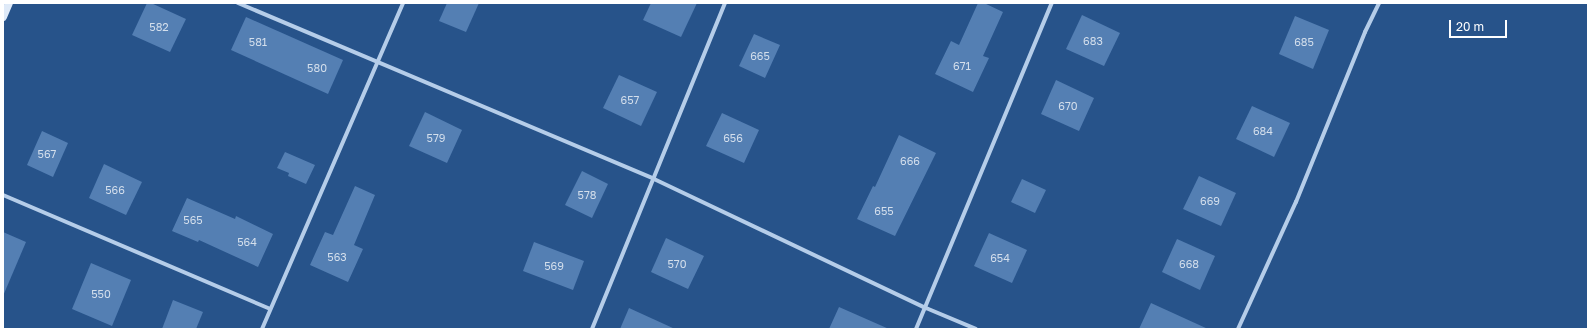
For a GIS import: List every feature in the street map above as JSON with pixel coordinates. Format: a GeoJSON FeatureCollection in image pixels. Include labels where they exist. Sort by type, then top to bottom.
{"type":"FeatureCollection","features":[{"type":"Feature","properties":{"kind":"street"},"geometry":{"type":"LineString","coordinates":[[3,17],[9,3]]}},
{"type":"Feature","properties":{"kind":"street"},"geometry":{"type":"LineString","coordinates":[[238,3],[654,179],[926,308],[976,329]]}},
{"type":"Feature","properties":{"kind":"street"},"geometry":{"type":"LineString","coordinates":[[262,329],[403,3]]}},
{"type":"Feature","properties":{"kind":"street"},"geometry":{"type":"LineString","coordinates":[[592,329],[725,3]]}},
{"type":"Feature","properties":{"kind":"street"},"geometry":{"type":"LineString","coordinates":[[916,329],[1052,3]]}},
{"type":"Feature","properties":{"kind":"street"},"geometry":{"type":"LineString","coordinates":[[1238,329],[1296,202],[1365,32],[1379,3]]}},
{"type":"Feature","properties":{"kind":"street"},"geometry":{"type":"LineString","coordinates":[[3,195],[270,309]]}},
{"type":"Feature","properties":{"kind":"building"},"geometry":{"type":"Polygon","coordinates":[[[147,3],[151,3],[186,19],[170,52],[132,35],[147,3]]]}},
{"type":"Feature","properties":{"kind":"building"},"geometry":{"type":"Polygon","coordinates":[[[447,3],[479,3],[466,32],[439,21],[447,3]]]}},
{"type":"Feature","properties":{"kind":"building"},"geometry":{"type":"Polygon","coordinates":[[[651,3],[697,3],[681,37],[643,20],[651,3]]]}},
{"type":"Feature","properties":{"kind":"building"},"geometry":{"type":"Polygon","coordinates":[[[978,3],[984,3],[1003,12],[983,56],[989,58],[973,92],[935,74],[951,41],[959,45],[978,3]]]}},
{"type":"Feature","properties":{"kind":"building"},"geometry":{"type":"Polygon","coordinates":[[[1082,15],[1120,33],[1104,66],[1066,49],[1082,15]]]}},
{"type":"Feature","properties":{"kind":"building"},"geometry":{"type":"Polygon","coordinates":[[[1295,16],[1329,30],[1313,69],[1279,54],[1295,16]]]}},
{"type":"Feature","properties":{"kind":"building"},"geometry":{"type":"Polygon","coordinates":[[[246,17],[343,60],[328,94],[231,50],[246,17]]]}},
{"type":"Feature","properties":{"kind":"building"},"geometry":{"type":"Polygon","coordinates":[[[754,34],[780,45],[765,78],[739,66],[754,34]]]}},
{"type":"Feature","properties":{"kind":"building"},"geometry":{"type":"Polygon","coordinates":[[[619,75],[657,92],[641,126],[603,108],[619,75]]]}},
{"type":"Feature","properties":{"kind":"building"},"geometry":{"type":"Polygon","coordinates":[[[1056,80],[1094,98],[1079,131],[1041,114],[1056,80]]]}},
{"type":"Feature","properties":{"kind":"building"},"geometry":{"type":"Polygon","coordinates":[[[1252,106],[1290,123],[1274,157],[1236,139],[1252,106]]]}},
{"type":"Feature","properties":{"kind":"building"},"geometry":{"type":"Polygon","coordinates":[[[425,112],[462,130],[447,163],[409,146],[425,112]]]}},
{"type":"Feature","properties":{"kind":"building"},"geometry":{"type":"Polygon","coordinates":[[[722,113],[759,130],[744,163],[706,146],[722,113]]]}},
{"type":"Feature","properties":{"kind":"building"},"geometry":{"type":"Polygon","coordinates":[[[42,131],[68,143],[53,177],[27,165],[42,131]]]}},
{"type":"Feature","properties":{"kind":"building"},"geometry":{"type":"Polygon","coordinates":[[[899,135],[936,153],[895,236],[857,219],[873,186],[875,187],[899,135]]]}},
{"type":"Feature","properties":{"kind":"building"},"geometry":{"type":"Polygon","coordinates":[[[285,152],[315,165],[306,184],[288,176],[289,173],[277,168],[285,152]]]}},
{"type":"Feature","properties":{"kind":"building"},"geometry":{"type":"Polygon","coordinates":[[[104,164],[142,182],[126,215],[89,198],[104,164]]]}},
{"type":"Feature","properties":{"kind":"building"},"geometry":{"type":"Polygon","coordinates":[[[582,171],[608,184],[592,218],[565,205],[582,171]]]}},
{"type":"Feature","properties":{"kind":"building"},"geometry":{"type":"Polygon","coordinates":[[[1199,176],[1236,193],[1221,226],[1183,209],[1199,176]]]}},
{"type":"Feature","properties":{"kind":"building"},"geometry":{"type":"Polygon","coordinates":[[[1022,179],[1046,190],[1035,213],[1011,202],[1022,179]]]}},
{"type":"Feature","properties":{"kind":"building"},"geometry":{"type":"Polygon","coordinates":[[[355,186],[375,195],[354,245],[363,249],[348,282],[310,265],[325,232],[333,235],[355,186]]]}},
{"type":"Feature","properties":{"kind":"building"},"geometry":{"type":"Polygon","coordinates":[[[187,198],[235,219],[236,216],[273,234],[258,267],[199,240],[198,242],[172,231],[187,198]]]}},
{"type":"Feature","properties":{"kind":"building"},"geometry":{"type":"Polygon","coordinates":[[[3,232],[26,242],[3,296],[3,232]]]}},
{"type":"Feature","properties":{"kind":"building"},"geometry":{"type":"Polygon","coordinates":[[[989,233],[1027,250],[1012,283],[974,266],[989,233]]]}},
{"type":"Feature","properties":{"kind":"building"},"geometry":{"type":"Polygon","coordinates":[[[666,238],[704,256],[688,289],[651,272],[666,238]]]}},
{"type":"Feature","properties":{"kind":"building"},"geometry":{"type":"Polygon","coordinates":[[[1177,239],[1215,256],[1200,290],[1162,272],[1177,239]]]}},
{"type":"Feature","properties":{"kind":"building"},"geometry":{"type":"Polygon","coordinates":[[[534,242],[584,261],[573,290],[523,271],[534,242]]]}},
{"type":"Feature","properties":{"kind":"building"},"geometry":{"type":"Polygon","coordinates":[[[91,263],[131,280],[112,326],[72,309],[91,263]]]}},
{"type":"Feature","properties":{"kind":"building"},"geometry":{"type":"Polygon","coordinates":[[[173,300],[203,312],[196,329],[162,329],[173,300]]]}},
{"type":"Feature","properties":{"kind":"building"},"geometry":{"type":"Polygon","coordinates":[[[1151,303],[1208,329],[1139,329],[1151,303]]]}},
{"type":"Feature","properties":{"kind":"building"},"geometry":{"type":"Polygon","coordinates":[[[839,307],[889,329],[829,329],[839,307]]]}},
{"type":"Feature","properties":{"kind":"building"},"geometry":{"type":"Polygon","coordinates":[[[629,308],[675,329],[620,329],[629,308]]]}}]}
